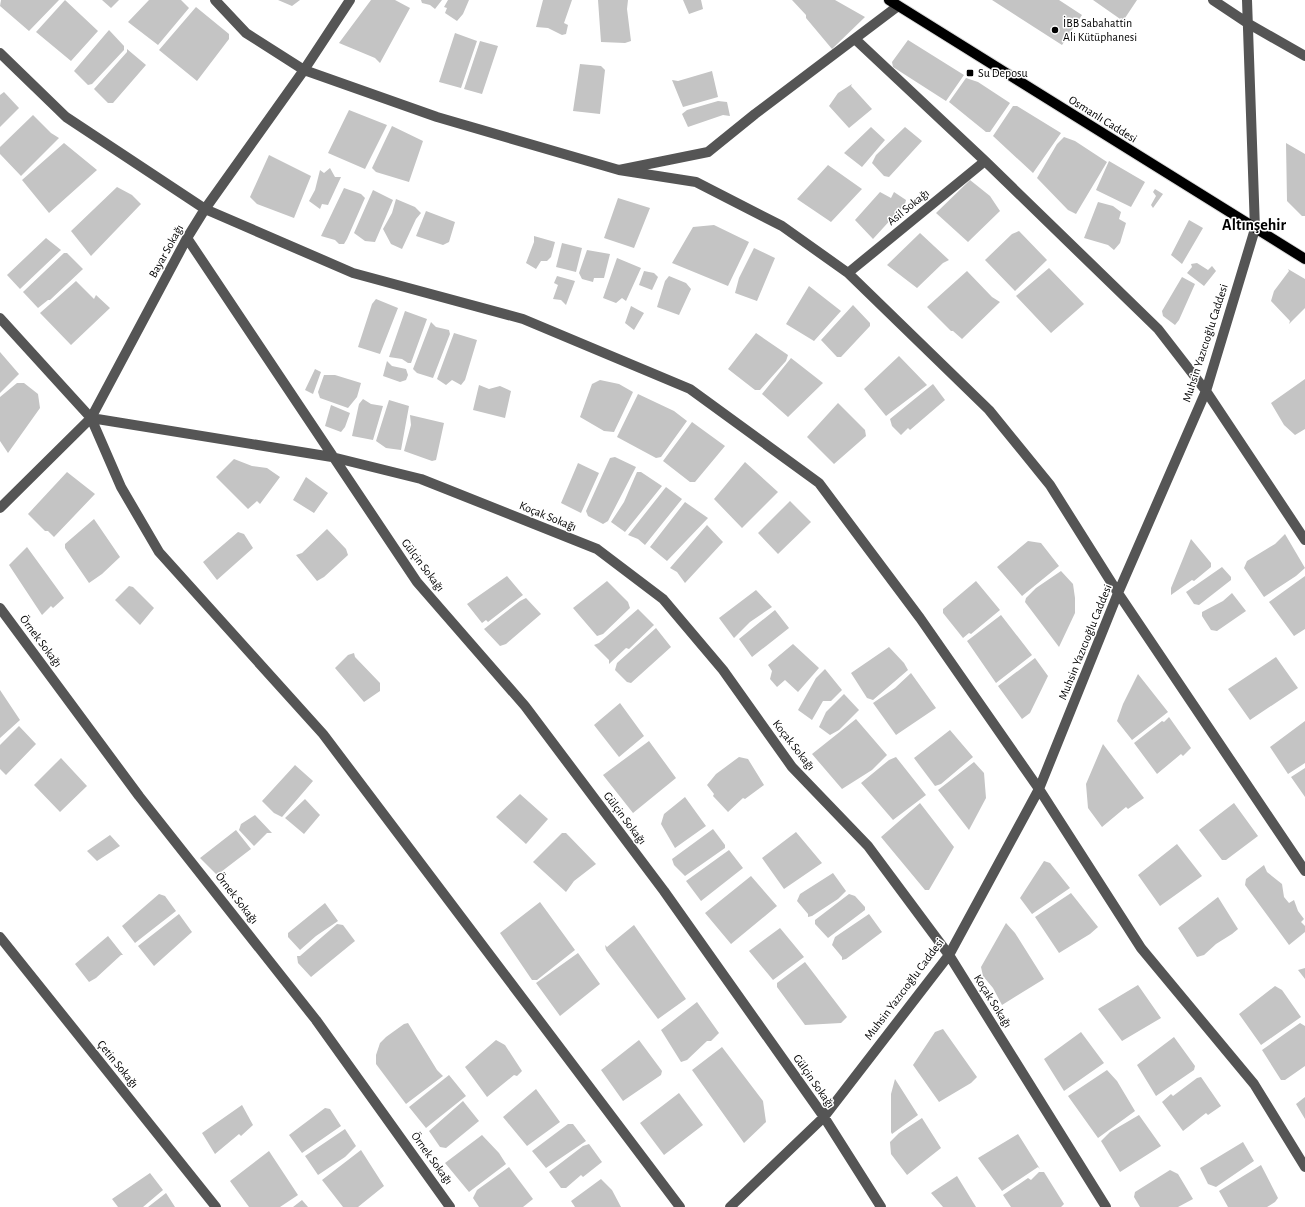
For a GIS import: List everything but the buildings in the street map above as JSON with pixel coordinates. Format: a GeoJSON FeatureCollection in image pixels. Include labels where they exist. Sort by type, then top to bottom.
{"type":"FeatureCollection","features":[{"type":"Feature","properties":{"kind":"main road","name":"Osmanlı Caddesi"},"geometry":{"type":"LineString","coordinates":[[889,0],[1305,259]]}},
{"type":"Feature","properties":{"kind":"street"},"geometry":{"type":"LineString","coordinates":[[215,0],[246,32],[304,70],[437,117],[619,170],[696,182],[782,226],[848,273],[989,410],[1050,485],[1118,593],[1305,871]]}},
{"type":"Feature","properties":{"kind":"street","name":"Bayar Sokağı"},"geometry":{"type":"LineString","coordinates":[[0,508],[91,418],[187,238],[205,209],[304,70],[350,0]]}},
{"type":"Feature","properties":{"kind":"street"},"geometry":{"type":"LineString","coordinates":[[1213,0],[1249,24],[1305,56]]}},
{"type":"Feature","properties":{"kind":"street","name":"Muhsin Yazıcıoğlu Caddesi"},"geometry":{"type":"LineString","coordinates":[[730,1207],[824,1117],[949,955],[1039,789],[1118,593],[1206,391],[1255,229],[1247,0]]}},
{"type":"Feature","properties":{"kind":"street"},"geometry":{"type":"LineString","coordinates":[[619,170],[708,152],[898,6]]}},
{"type":"Feature","properties":{"kind":"street"},"geometry":{"type":"LineString","coordinates":[[855,39],[985,161],[1158,329],[1206,391],[1305,540]]}},
{"type":"Feature","properties":{"kind":"street"},"geometry":{"type":"LineString","coordinates":[[0,53],[66,117],[205,209],[353,274],[523,320],[690,389],[819,483],[920,618],[1039,789],[1141,948],[1254,1084],[1305,1167]]}},
{"type":"Feature","properties":{"kind":"street","name":"Asil Sokağı"},"geometry":{"type":"LineString","coordinates":[[848,273],[985,161]]}},
{"type":"Feature","properties":{"kind":"street","name":"Gülçin Sokağı"},"geometry":{"type":"LineString","coordinates":[[187,238],[417,582],[525,706],[664,891],[824,1117],[881,1207]]}},
{"type":"Feature","properties":{"kind":"street"},"geometry":{"type":"LineString","coordinates":[[0,318],[91,418],[121,487],[159,552],[323,734],[680,1207]]}},
{"type":"Feature","properties":{"kind":"street","name":"Koçak Sokağı"},"geometry":{"type":"LineString","coordinates":[[91,418],[332,457],[421,479],[597,549],[663,599],[723,670],[792,767],[868,846],[949,955],[1106,1207]]}},
{"type":"Feature","properties":{"kind":"street","name":"Örnek Sokağı"},"geometry":{"type":"LineString","coordinates":[[0,608],[139,796],[316,1020],[450,1207]]}},
{"type":"Feature","properties":{"kind":"street","name":"Çetin Sokağı"},"geometry":{"type":"LineString","coordinates":[[1,941],[216,1207]]}},
{"type":"Feature","properties":{"kind":"place","name":"İBB Sabahattin Ali Kütüphanesi"},"geometry":{"type":"Point","coordinates":[1055,30]}},
{"type":"Feature","properties":{"kind":"place","name":"Su Deposu"},"geometry":{"type":"Point","coordinates":[970,73]}},
{"type":"Feature","properties":{"kind":"district","name":"Altınşehir"},"geometry":{"type":"Point","coordinates":[1254,224]}}]}
